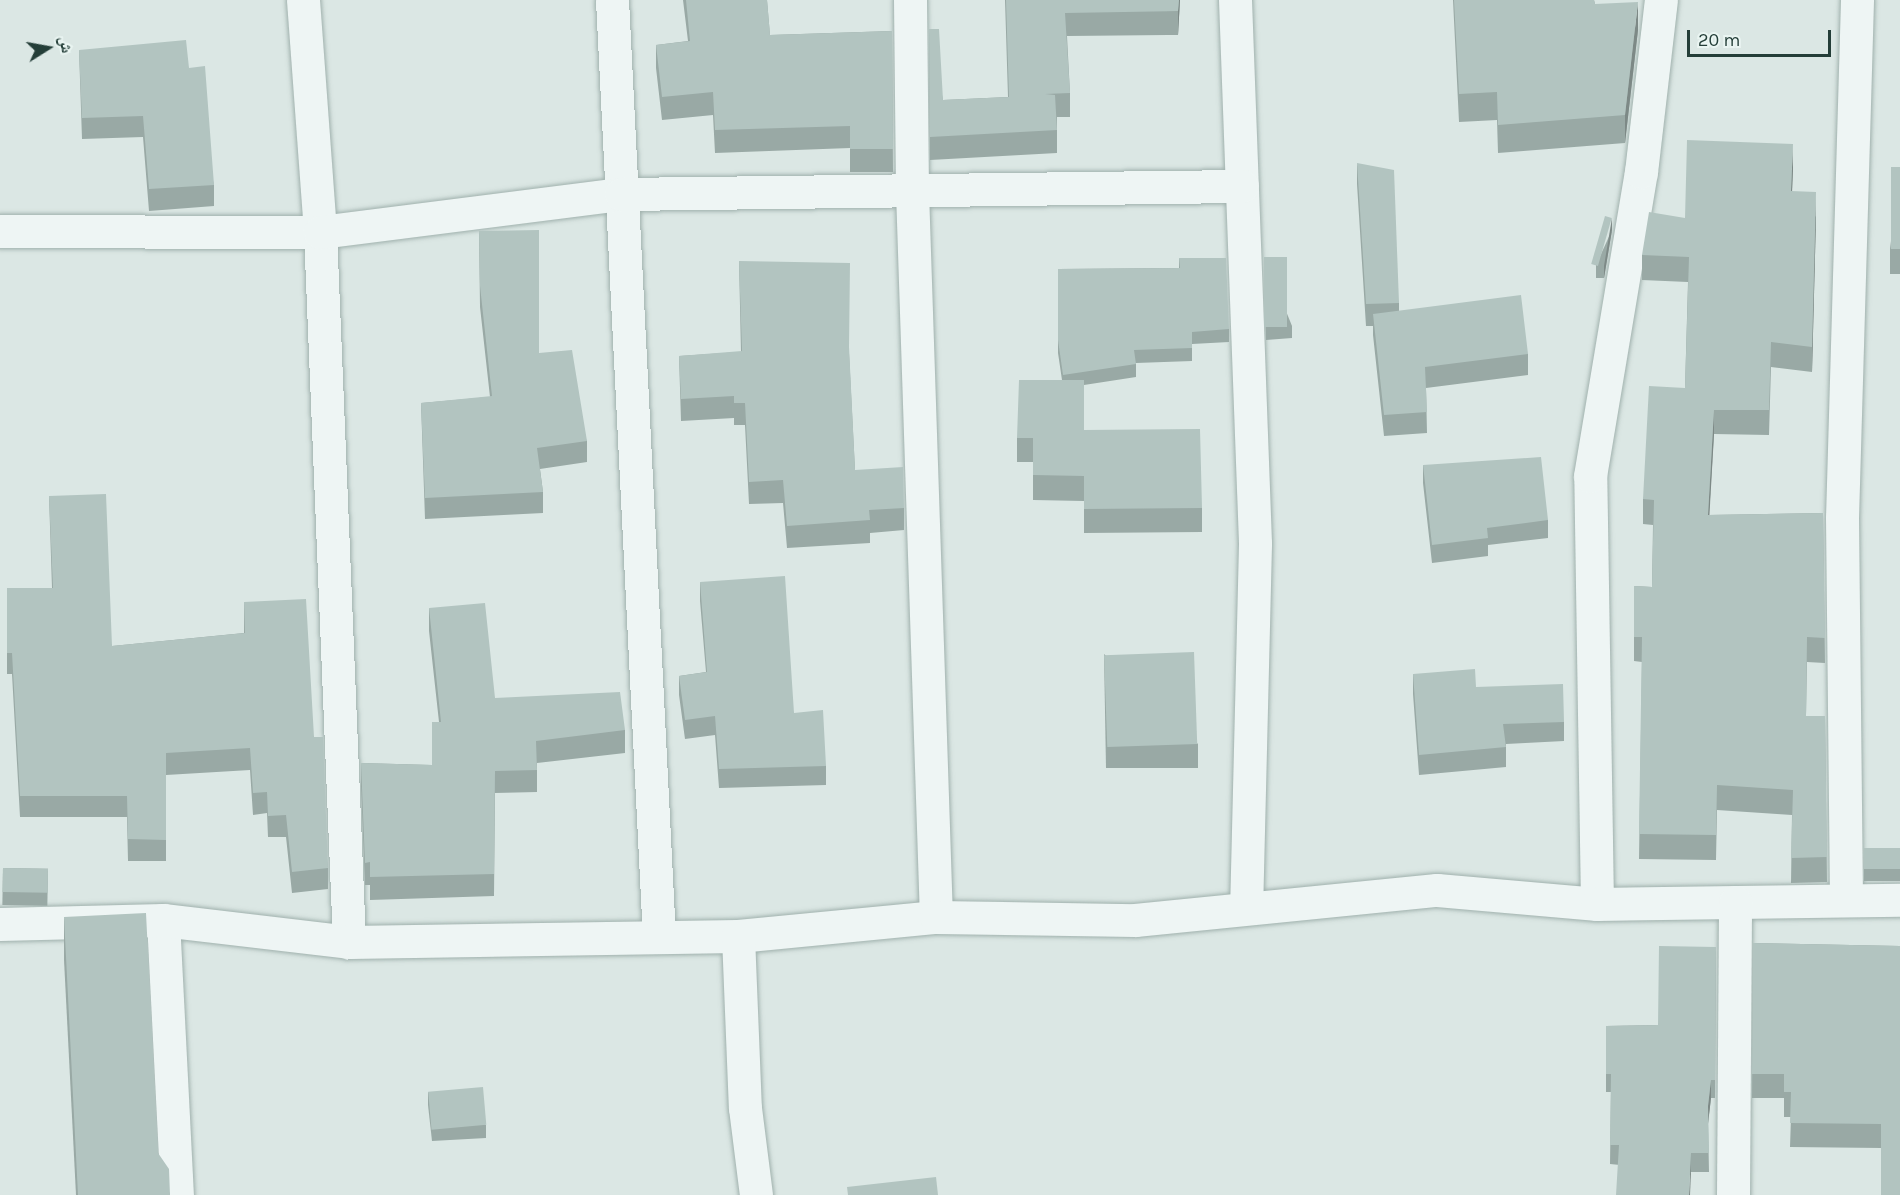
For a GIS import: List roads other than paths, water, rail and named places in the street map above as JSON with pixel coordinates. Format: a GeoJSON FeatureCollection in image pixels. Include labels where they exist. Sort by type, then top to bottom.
{"type":"FeatureCollection","features":[{"type":"Feature","properties":{"kind":"street"},"geometry":{"type":"LineString","coordinates":[[303,0],[320,232],[348,942]]}},
{"type":"Feature","properties":{"kind":"street"},"geometry":{"type":"LineString","coordinates":[[612,0],[659,937]]}},
{"type":"Feature","properties":{"kind":"street"},"geometry":{"type":"LineString","coordinates":[[910,0],[912,191],[936,917]]}},
{"type":"Feature","properties":{"kind":"street"},"geometry":{"type":"LineString","coordinates":[[1235,0],[1255,544],[1246,908]]}},
{"type":"Feature","properties":{"kind":"street"},"geometry":{"type":"LineString","coordinates":[[1597,904],[1590,476],[1641,172],[1660,0]]}},
{"type":"Feature","properties":{"kind":"street"},"geometry":{"type":"LineString","coordinates":[[1846,899],[1842,518],[1857,0]]}},
{"type":"Feature","properties":{"kind":"street"},"geometry":{"type":"LineString","coordinates":[[0,231],[320,232],[621,194],[1242,186]]}},
{"type":"Feature","properties":{"kind":"street"},"geometry":{"type":"LineString","coordinates":[[0,924],[163,920],[348,942],[738,936],[936,917],[1136,921],[1437,890],[1597,904],[1900,900]]}},
{"type":"Feature","properties":{"kind":"street"},"geometry":{"type":"LineString","coordinates":[[1733,1195],[1735,902]]}},
{"type":"Feature","properties":{"kind":"street"},"geometry":{"type":"LineString","coordinates":[[163,920],[177,1195]]}},
{"type":"Feature","properties":{"kind":"street"},"geometry":{"type":"LineString","coordinates":[[738,936],[745,1108],[756,1195]]}}]}
